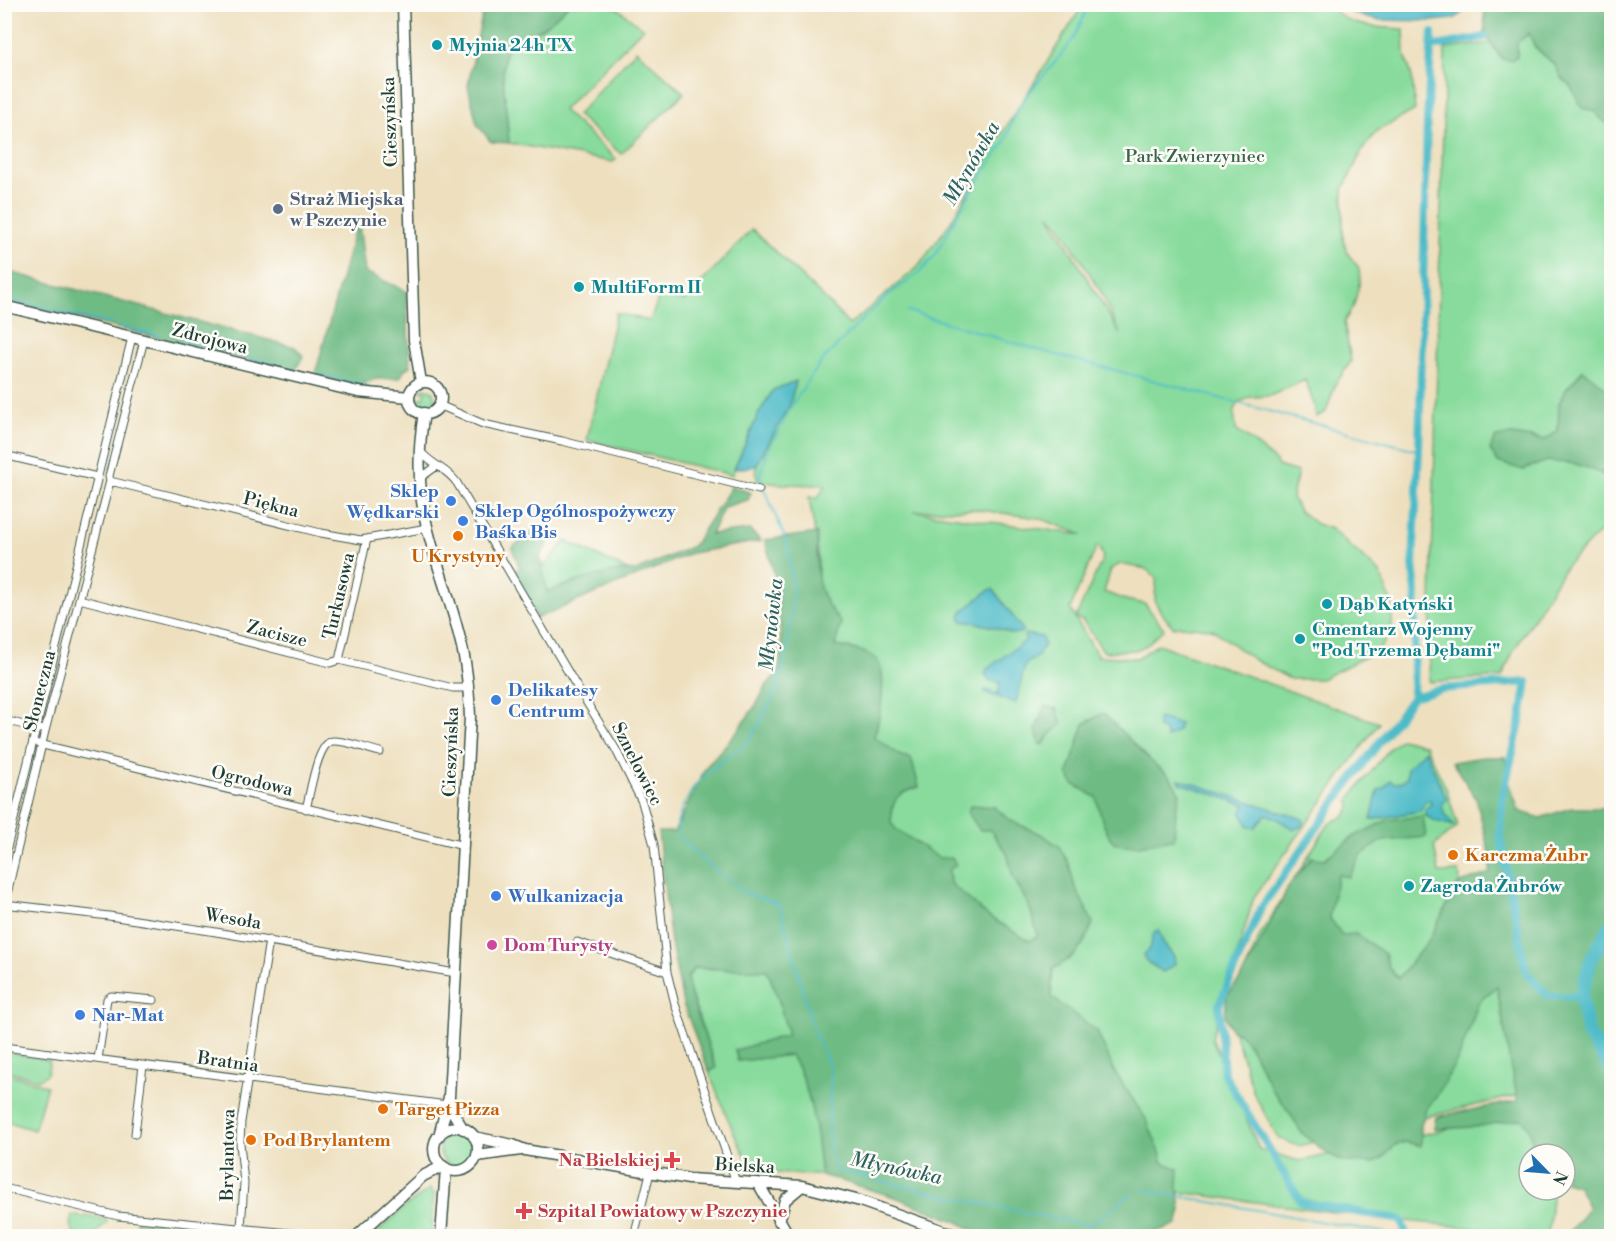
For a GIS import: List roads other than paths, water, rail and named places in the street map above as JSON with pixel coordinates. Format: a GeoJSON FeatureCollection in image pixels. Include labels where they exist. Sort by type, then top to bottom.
{"type":"FeatureCollection","features":[{"type":"Feature","properties":{"kind":"main road","name":"Cieszyńska"},"geometry":{"type":"LineString","coordinates":[[403,4],[414,340],[421,382]]}},
{"type":"Feature","properties":{"kind":"main road","name":"Zdrojowa"},"geometry":{"type":"LineString","coordinates":[[4,306],[358,392],[409,397]]}},
{"type":"Feature","properties":{"kind":"main road"},"geometry":{"type":"LineString","coordinates":[[421,382],[430,383],[437,388],[441,398],[439,405],[432,412],[424,414],[413,408],[409,397],[413,388],[421,382]]}},
{"type":"Feature","properties":{"kind":"main road","name":"Cieszyńska"},"geometry":{"type":"LineString","coordinates":[[424,414],[420,478],[427,528],[461,639],[469,688],[470,738],[448,1101],[439,1136]]}},
{"type":"Feature","properties":{"kind":"main road","name":"Cieszyńska"},"geometry":{"type":"LineString","coordinates":[[448,1101],[463,1129]]}},
{"type":"Feature","properties":{"kind":"main road"},"geometry":{"type":"LineString","coordinates":[[423,1176],[435,1152],[439,1136],[450,1129],[463,1129],[474,1137],[477,1143],[477,1156],[470,1166],[459,1171],[445,1189]]}},
{"type":"Feature","properties":{"kind":"main road","name":"Bielska"},"geometry":{"type":"LineString","coordinates":[[474,1137],[525,1150],[689,1179],[802,1186],[860,1201],[958,1236]]}},
{"type":"Feature","properties":{"kind":"main road","name":"Bielska"},"geometry":{"type":"LineString","coordinates":[[477,1156],[525,1150]]}},
{"type":"Feature","properties":{"kind":"main road"},"geometry":{"type":"LineString","coordinates":[[435,1152],[436,1158],[444,1167],[459,1171]]}},
{"type":"Feature","properties":{"kind":"main road"},"geometry":{"type":"LineString","coordinates":[[357,1236],[423,1176],[444,1167]]}},
{"type":"Feature","properties":{"kind":"main road"},"geometry":{"type":"LineString","coordinates":[[441,1236],[445,1189],[444,1167]]}},
{"type":"Feature","properties":{"kind":"main road"},"geometry":{"type":"LineString","coordinates":[[758,1183],[789,1236]]}},
{"type":"Feature","properties":{"kind":"main road"},"geometry":{"type":"LineString","coordinates":[[779,1221],[785,1200],[802,1186]]}},
{"type":"Feature","properties":{"kind":"street","name":"Słoneczna"},"geometry":{"type":"LineString","coordinates":[[4,860],[132,337]]}},
{"type":"Feature","properties":{"kind":"street","name":"Słoneczna"},"geometry":{"type":"LineString","coordinates":[[5,905],[45,731],[144,340]]}},
{"type":"Feature","properties":{"kind":"street"},"geometry":{"type":"LineString","coordinates":[[439,405],[483,424],[562,441],[759,490]]}},
{"type":"Feature","properties":{"kind":"street","name":"Sznelowiec"},"geometry":{"type":"LineString","coordinates":[[420,451],[428,460],[448,471],[457,483],[615,748],[638,792],[654,844],[667,972],[675,1004],[736,1182]]}},
{"type":"Feature","properties":{"kind":"street"},"geometry":{"type":"LineString","coordinates":[[4,455],[98,477],[106,473],[109,480],[102,485],[98,477]]}},
{"type":"Feature","properties":{"kind":"street"},"geometry":{"type":"LineString","coordinates":[[420,478],[438,466]]}},
{"type":"Feature","properties":{"kind":"street","name":"Piękna"},"geometry":{"type":"LineString","coordinates":[[109,480],[321,533],[367,539],[427,528]]}},
{"type":"Feature","properties":{"kind":"street","name":"Turkusowa"},"geometry":{"type":"LineString","coordinates":[[339,660],[367,539]]}},
{"type":"Feature","properties":{"kind":"street","name":"Zacisze"},"geometry":{"type":"LineString","coordinates":[[79,599],[330,663],[339,660],[453,688],[469,688]]}},
{"type":"Feature","properties":{"kind":"street"},"geometry":{"type":"LineString","coordinates":[[4,720],[45,731]]}},
{"type":"Feature","properties":{"kind":"street"},"geometry":{"type":"LineString","coordinates":[[306,809],[320,755],[328,742],[338,742],[380,752]]}},
{"type":"Feature","properties":{"kind":"street","name":"Ogrodowa"},"geometry":{"type":"LineString","coordinates":[[33,743],[464,846]]}},
{"type":"Feature","properties":{"kind":"street","name":"Wesoła"},"geometry":{"type":"LineString","coordinates":[[5,905],[109,916],[269,940],[456,973]]}},
{"type":"Feature","properties":{"kind":"street","name":"Brylantowa"},"geometry":{"type":"LineString","coordinates":[[241,1228],[244,1183],[240,1132],[269,940]]}},
{"type":"Feature","properties":{"kind":"street"},"geometry":{"type":"LineString","coordinates":[[577,942],[667,972]]}},
{"type":"Feature","properties":{"kind":"street"},"geometry":{"type":"LineString","coordinates":[[98,1059],[107,999],[111,996],[154,1000]]}},
{"type":"Feature","properties":{"kind":"street","name":"Bratnia"},"geometry":{"type":"LineString","coordinates":[[4,1047],[247,1079],[448,1101]]}},
{"type":"Feature","properties":{"kind":"street"},"geometry":{"type":"LineString","coordinates":[[135,1134],[143,1065]]}},
{"type":"Feature","properties":{"kind":"street"},"geometry":{"type":"LineString","coordinates":[[634,1236],[651,1173]]}},
{"type":"Feature","properties":{"kind":"street"},"geometry":{"type":"LineString","coordinates":[[4,1188],[118,1216],[319,1236]]}},
{"type":"Feature","properties":{"kind":"water"},"geometry":{"type":"Polygon","coordinates":[[[1471,4],[1454,19],[1432,21],[1367,18],[1341,8],[1339,5],[1471,4]]]}},
{"type":"Feature","properties":{"kind":"water"},"geometry":{"type":"Polygon","coordinates":[[[796,381],[790,404],[756,466],[734,469],[758,415],[773,390],[796,381]]]}},
{"type":"Feature","properties":{"kind":"water"},"geometry":{"type":"Polygon","coordinates":[[[993,589],[1023,630],[1022,632],[1012,634],[969,621],[963,622],[960,618],[962,612],[993,589]]]}},
{"type":"Feature","properties":{"kind":"water"},"geometry":{"type":"Polygon","coordinates":[[[1025,634],[1042,637],[1044,645],[1038,656],[1025,665],[1016,703],[985,693],[985,690],[998,694],[1000,682],[990,681],[985,674],[987,669],[1026,640],[1025,634]]]}},
{"type":"Feature","properties":{"kind":"water"},"geometry":{"type":"Polygon","coordinates":[[[1158,718],[1180,724],[1178,730],[1167,738],[1165,731],[1158,728],[1158,718]]]}},
{"type":"Feature","properties":{"kind":"water"},"geometry":{"type":"Polygon","coordinates":[[[1425,750],[1447,800],[1442,803],[1443,811],[1454,826],[1426,816],[1426,808],[1431,804],[1430,800],[1425,802],[1420,811],[1371,820],[1378,790],[1383,789],[1390,780],[1394,783],[1402,782],[1407,777],[1407,768],[1425,750]]]}},
{"type":"Feature","properties":{"kind":"water"},"geometry":{"type":"Polygon","coordinates":[[[1179,779],[1303,819],[1304,823],[1301,827],[1294,829],[1266,814],[1255,828],[1249,826],[1241,814],[1245,805],[1180,783],[1179,779]]]}},
{"type":"Feature","properties":{"kind":"water"},"geometry":{"type":"Polygon","coordinates":[[[1158,930],[1164,944],[1174,956],[1175,964],[1163,972],[1146,961],[1143,955],[1150,949],[1154,932],[1158,930]]]}},
{"type":"Feature","properties":{"kind":"waterway","name":"Młynówka"},"geometry":{"type":"LineString","coordinates":[[1089,4],[1074,38],[1016,111],[1005,142],[970,193],[934,257],[917,275],[891,293],[822,361],[793,403],[769,449],[760,474],[763,487],[784,535],[793,587],[785,660],[777,689],[756,730],[746,744],[713,768],[695,785],[682,808],[677,824],[679,836],[699,857],[748,894],[778,904],[780,908],[815,1034],[829,1065],[831,1076],[829,1140],[833,1164],[837,1170],[1085,1225],[1093,1223],[1131,1194]]}},
{"type":"Feature","properties":{"kind":"waterway"},"geometry":{"type":"LineString","coordinates":[[1407,1236],[1401,1220],[1301,1202],[1224,1074],[1219,1005],[1261,908],[1335,802],[1413,697],[1416,592],[1413,564],[1419,451],[1427,122],[1432,33]]}},
{"type":"Feature","properties":{"kind":"waterway"},"geometry":{"type":"LineString","coordinates":[[1431,47],[1485,37]]}},
{"type":"Feature","properties":{"kind":"waterway"},"geometry":{"type":"LineString","coordinates":[[4,298],[112,324]]}},
{"type":"Feature","properties":{"kind":"waterway"},"geometry":{"type":"LineString","coordinates":[[908,311],[1031,348],[1419,451]]}},
{"type":"Feature","properties":{"kind":"waterway"},"geometry":{"type":"LineString","coordinates":[[119,326],[159,336]]}},
{"type":"Feature","properties":{"kind":"waterway"},"geometry":{"type":"LineString","coordinates":[[181,341],[293,369]]}},
{"type":"Feature","properties":{"kind":"waterway"},"geometry":{"type":"LineString","coordinates":[[316,374],[371,387]]}},
{"type":"Feature","properties":{"kind":"waterway"},"geometry":{"type":"LineString","coordinates":[[1413,697],[1441,689],[1527,682],[1502,799],[1500,837],[1526,972],[1547,995],[1557,996]]}},
{"type":"Feature","properties":{"kind":"waterway"},"geometry":{"type":"LineString","coordinates":[[1612,924],[1591,959],[1581,997],[1588,1034],[1612,1069]]}},
{"type":"Feature","properties":{"kind":"waterway"},"geometry":{"type":"LineString","coordinates":[[1565,996],[1581,997]]}},
{"type":"Feature","properties":{"kind":"waterway","name":"Młynówka"},"geometry":{"type":"LineString","coordinates":[[1143,1190],[1403,1236]]}},
{"type":"Feature","properties":{"kind":"place","name":"Myjnia 24h TX"},"geometry":{"type":"Point","coordinates":[437,45]}},
{"type":"Feature","properties":{"kind":"place","name":"Straż Miejska w Pszczynie"},"geometry":{"type":"Point","coordinates":[278,209]}},
{"type":"Feature","properties":{"kind":"place","name":"MultiForm II"},"geometry":{"type":"Point","coordinates":[579,287]}},
{"type":"Feature","properties":{"kind":"place","name":"Sklep Wędkarski"},"geometry":{"type":"Point","coordinates":[451,501]}},
{"type":"Feature","properties":{"kind":"place","name":"Sklep Ogólnospożywczy Baśka Bis"},"geometry":{"type":"Point","coordinates":[463,521]}},
{"type":"Feature","properties":{"kind":"place","name":"U Krystyny"},"geometry":{"type":"Point","coordinates":[458,536]}},
{"type":"Feature","properties":{"kind":"place","name":"Dąb Katyński"},"geometry":{"type":"Point","coordinates":[1327,604]}},
{"type":"Feature","properties":{"kind":"place","name":"Cmentarz Wojenny \"Pod Trzema Dębami\""},"geometry":{"type":"Point","coordinates":[1300,639]}},
{"type":"Feature","properties":{"kind":"place","name":"Delikatesy Centrum"},"geometry":{"type":"Point","coordinates":[496,700]}},
{"type":"Feature","properties":{"kind":"place","name":"Karczma Żubr"},"geometry":{"type":"Point","coordinates":[1453,855]}},
{"type":"Feature","properties":{"kind":"place","name":"Zagroda Żubrów"},"geometry":{"type":"Point","coordinates":[1409,886]}},
{"type":"Feature","properties":{"kind":"place","name":"Wulkanizacja"},"geometry":{"type":"Point","coordinates":[496,896]}},
{"type":"Feature","properties":{"kind":"place","name":"Dom Turysty"},"geometry":{"type":"Point","coordinates":[492,945]}},
{"type":"Feature","properties":{"kind":"place","name":"Nar-Mat"},"geometry":{"type":"Point","coordinates":[80,1015]}},
{"type":"Feature","properties":{"kind":"place","name":"Target Pizza"},"geometry":{"type":"Point","coordinates":[383,1109]}},
{"type":"Feature","properties":{"kind":"place","name":"Pod Brylantem"},"geometry":{"type":"Point","coordinates":[251,1140]}},
{"type":"Feature","properties":{"kind":"place","name":"Na Bielskiej"},"geometry":{"type":"Point","coordinates":[672,1160]}},
{"type":"Feature","properties":{"kind":"place","name":"Szpital Powiatowy w Pszczynie"},"geometry":{"type":"Point","coordinates":[524,1211]}},
{"type":"Feature","properties":{"kind":"park label","name":"Park Zwierzyniec"},"geometry":{"type":"Point","coordinates":[1195,156]}}]}
